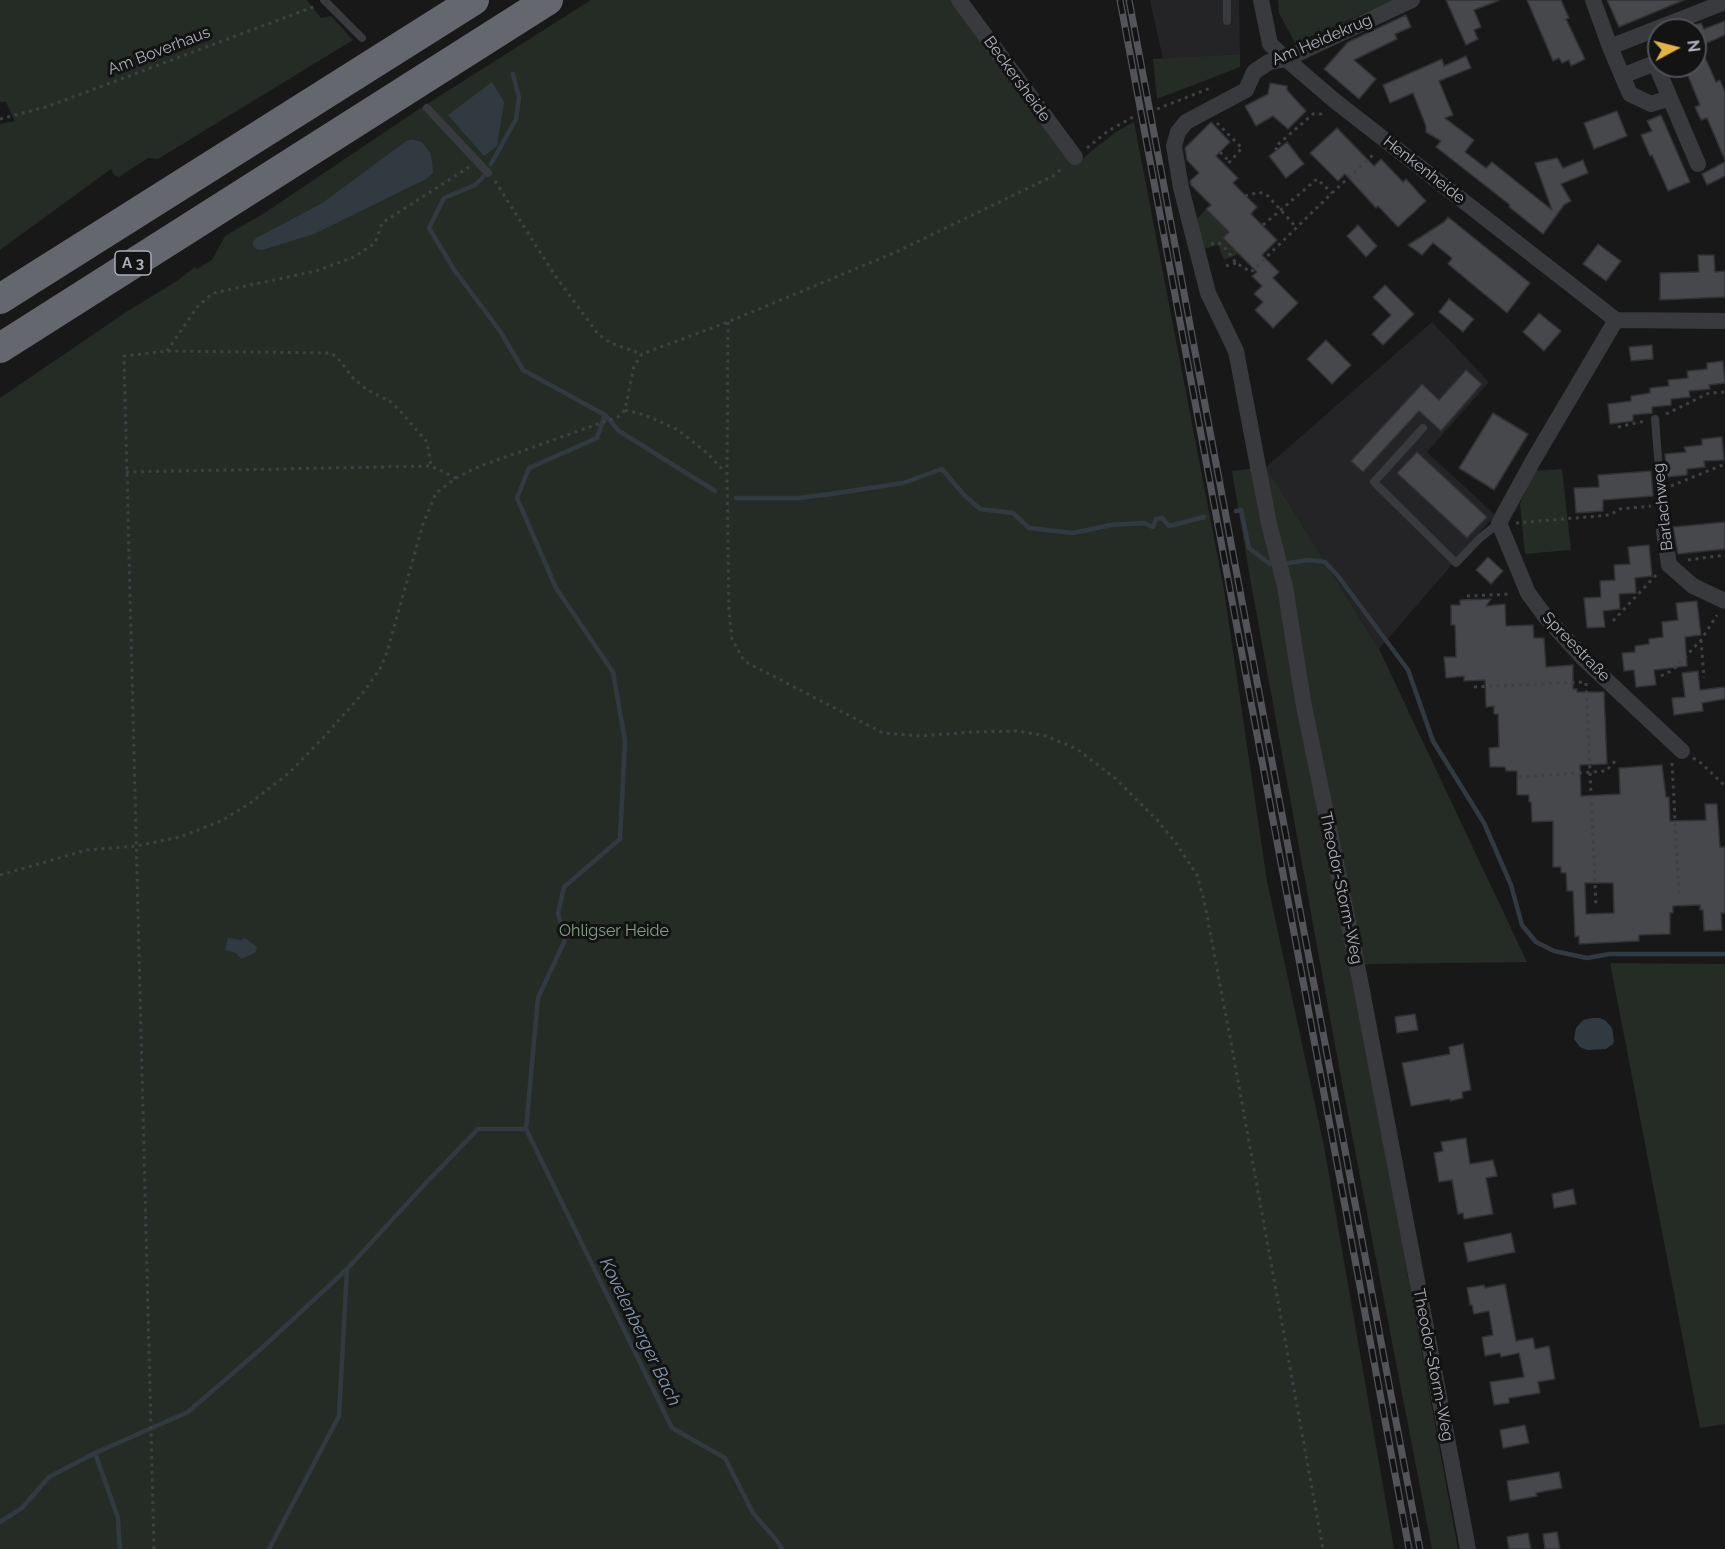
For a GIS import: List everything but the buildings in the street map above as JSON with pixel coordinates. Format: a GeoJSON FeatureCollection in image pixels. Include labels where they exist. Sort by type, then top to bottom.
{"type":"FeatureCollection","features":[{"type":"Feature","properties":{"kind":"highway","name":"A 3"},"geometry":{"type":"LineString","coordinates":[[0,299],[474,0]]}},
{"type":"Feature","properties":{"kind":"highway","name":"A 3"},"geometry":{"type":"LineString","coordinates":[[0,348],[390,100],[425,94],[548,0]]}},
{"type":"Feature","properties":{"kind":"highway"},"geometry":{"type":"LineString","coordinates":[[0,282],[37,267],[119,224]]}},
{"type":"Feature","properties":{"kind":"street","name":"Beckersheide"},"geometry":{"type":"LineString","coordinates":[[959,0],[1075,157]]}},
{"type":"Feature","properties":{"kind":"street","name":"Henkenheide"},"geometry":{"type":"LineString","coordinates":[[1261,0],[1270,44],[1335,101],[1616,320]]}},
{"type":"Feature","properties":{"kind":"street","name":"Am Heidekrug"},"geometry":{"type":"LineString","coordinates":[[1193,233],[1181,188],[1174,146],[1178,132],[1186,122],[1246,90],[1254,72],[1269,62],[1286,58],[1412,0]]}},
{"type":"Feature","properties":{"kind":"street"},"geometry":{"type":"LineString","coordinates":[[1593,0],[1630,94],[1651,104],[1670,98]]}},
{"type":"Feature","properties":{"kind":"street"},"geometry":{"type":"LineString","coordinates":[[1610,46],[1694,7],[1725,2]]}},
{"type":"Feature","properties":{"kind":"street"},"geometry":{"type":"LineString","coordinates":[[1622,76],[1655,63],[1698,165]]}},
{"type":"Feature","properties":{"kind":"street","name":"Theodor-Storm-Weg"},"geometry":{"type":"LineString","coordinates":[[1193,233],[1208,292],[1236,351],[1269,524],[1285,586],[1303,701],[1359,975],[1468,1549]]}},
{"type":"Feature","properties":{"kind":"street"},"geometry":{"type":"LineString","coordinates":[[1499,523],[1616,320],[1725,321]]}},
{"type":"Feature","properties":{"kind":"street","name":"Spreestraße"},"geometry":{"type":"LineString","coordinates":[[1499,523],[1528,593],[1545,616],[1677,755]]}},
{"type":"Feature","properties":{"kind":"street","name":"Barlachweg"},"geometry":{"type":"LineString","coordinates":[[1664,531],[1669,565],[1722,606]]}},
{"type":"Feature","properties":{"kind":"lane"},"geometry":{"type":"LineString","coordinates":[[1227,0],[1227,21]]}},
{"type":"Feature","properties":{"kind":"lane"},"geometry":{"type":"LineString","coordinates":[[325,1],[362,38]]}},
{"type":"Feature","properties":{"kind":"lane"},"geometry":{"type":"LineString","coordinates":[[425,94],[488,173]]}},
{"type":"Feature","properties":{"kind":"lane","name":"Barlachweg"},"geometry":{"type":"LineString","coordinates":[[1655,419],[1664,531]]}},
{"type":"Feature","properties":{"kind":"lane"},"geometry":{"type":"LineString","coordinates":[[1424,428],[1374,482],[1456,563],[1480,538],[1499,523]]}},
{"type":"Feature","properties":{"kind":"path","name":"Am Boverhaus"},"geometry":{"type":"LineString","coordinates":[[0,118],[46,106],[325,1]]}},
{"type":"Feature","properties":{"kind":"path"},"geometry":{"type":"LineString","coordinates":[[1157,109],[1220,85]]}},
{"type":"Feature","properties":{"kind":"path"},"geometry":{"type":"LineString","coordinates":[[1277,150],[1275,147],[1312,114],[1321,114],[1335,101]]}},
{"type":"Feature","properties":{"kind":"path"},"geometry":{"type":"LineString","coordinates":[[1206,111],[1242,148],[1228,164],[1220,152]]}},
{"type":"Feature","properties":{"kind":"path"},"geometry":{"type":"LineString","coordinates":[[1075,157],[1108,131],[1133,117]]}},
{"type":"Feature","properties":{"kind":"path"},"geometry":{"type":"LineString","coordinates":[[1211,244],[1219,243],[1236,263],[1251,272],[1388,142]]}},
{"type":"Feature","properties":{"kind":"path"},"geometry":{"type":"LineString","coordinates":[[167,351],[198,306],[213,293],[316,271],[354,257],[375,243],[382,222],[477,162]]}},
{"type":"Feature","properties":{"kind":"path"},"geometry":{"type":"LineString","coordinates":[[488,173],[497,183],[554,274],[598,334],[611,343],[642,354]]}},
{"type":"Feature","properties":{"kind":"path"},"geometry":{"type":"LineString","coordinates":[[0,875],[87,850],[136,846],[180,837],[221,821],[249,804],[289,772],[362,694],[380,669],[387,652],[423,524],[436,493],[456,478],[480,466],[618,417],[625,410],[634,366],[642,354],[728,322],[896,252],[1053,176]]}},
{"type":"Feature","properties":{"kind":"path"},"geometry":{"type":"LineString","coordinates":[[1263,225],[1317,179],[1332,193]]}},
{"type":"Feature","properties":{"kind":"path"},"geometry":{"type":"LineString","coordinates":[[1245,196],[1259,192],[1268,195],[1296,227]]}},
{"type":"Feature","properties":{"kind":"path"},"geometry":{"type":"LineString","coordinates":[[1226,266],[1236,263]]}},
{"type":"Feature","properties":{"kind":"path"},"geometry":{"type":"LineString","coordinates":[[728,322],[729,612],[732,639],[744,661],[883,733],[920,736],[1017,731],[1046,736],[1077,749],[1116,779],[1157,820],[1176,843],[1197,875],[1204,900],[1230,1037],[1323,1549]]}},
{"type":"Feature","properties":{"kind":"path"},"geometry":{"type":"LineString","coordinates":[[154,1549],[124,356],[167,351],[330,353],[337,357],[353,378],[366,389],[391,402],[401,412],[427,442],[431,466]]}},
{"type":"Feature","properties":{"kind":"path"},"geometry":{"type":"LineString","coordinates":[[1618,427],[1655,419],[1709,393],[1725,392]]}},
{"type":"Feature","properties":{"kind":"path"},"geometry":{"type":"LineString","coordinates":[[625,410],[645,415],[678,430],[707,453],[727,474]]}},
{"type":"Feature","properties":{"kind":"path"},"geometry":{"type":"LineString","coordinates":[[1661,490],[1725,464]]}},
{"type":"Feature","properties":{"kind":"path"},"geometry":{"type":"LineString","coordinates":[[126,472],[431,466],[456,478]]}},
{"type":"Feature","properties":{"kind":"path"},"geometry":{"type":"LineString","coordinates":[[1499,523],[1610,515],[1620,509],[1662,505]]}},
{"type":"Feature","properties":{"kind":"path"},"geometry":{"type":"LineString","coordinates":[[1687,560],[1725,555]]}},
{"type":"Feature","properties":{"kind":"path"},"geometry":{"type":"LineString","coordinates":[[1613,621],[1660,570]]}},
{"type":"Feature","properties":{"kind":"path"},"geometry":{"type":"LineString","coordinates":[[1467,596],[1528,593]]}},
{"type":"Feature","properties":{"kind":"path"},"geometry":{"type":"LineString","coordinates":[[1661,676],[1673,670],[1701,640],[1722,606]]}},
{"type":"Feature","properties":{"kind":"path"},"geometry":{"type":"LineString","coordinates":[[1701,640],[1704,678]]}},
{"type":"Feature","properties":{"kind":"path"},"geometry":{"type":"LineString","coordinates":[[1474,687],[1586,682],[1596,907]]}},
{"type":"Feature","properties":{"kind":"path"},"geometry":{"type":"LineString","coordinates":[[1678,897],[1677,755],[1701,763],[1725,786]]}},
{"type":"Feature","properties":{"kind":"path"},"geometry":{"type":"LineString","coordinates":[[1519,777],[1606,771],[1617,759]]}},
{"type":"Feature","properties":{"kind":"shaded area"},"geometry":{"type":"Polygon","coordinates":[[[1150,0],[1239,0],[1240,54],[1163,59],[1150,0]]]}},
{"type":"Feature","properties":{"kind":"shaded area"},"geometry":{"type":"Polygon","coordinates":[[[492,82],[504,102],[497,146],[484,156],[448,115],[492,82]]]}},
{"type":"Feature","properties":{"kind":"shaded area"},"geometry":{"type":"Polygon","coordinates":[[[412,139],[422,142],[430,152],[433,173],[426,179],[314,234],[262,250],[253,246],[253,241],[258,237],[322,203],[406,141],[412,139]]]}},
{"type":"Feature","properties":{"kind":"shaded area"},"geometry":{"type":"Polygon","coordinates":[[[1432,322],[1489,382],[1427,452],[1495,515],[1379,649],[1266,467],[1432,322]]]}},
{"type":"Feature","properties":{"kind":"shaded area"},"geometry":{"type":"Polygon","coordinates":[[[228,938],[241,940],[245,938],[257,947],[255,953],[241,959],[236,953],[225,950],[228,938]]]}},
{"type":"Feature","properties":{"kind":"shaded area"},"geometry":{"type":"Polygon","coordinates":[[[1592,1018],[1606,1021],[1612,1028],[1614,1041],[1606,1049],[1587,1050],[1580,1047],[1574,1039],[1576,1028],[1583,1020],[1592,1018]]]}},
{"type":"Feature","properties":{"kind":"green space"},"geometry":{"type":"Polygon","coordinates":[[[0,0],[307,0],[321,18],[331,16],[353,40],[158,159],[148,158],[119,177],[114,175],[111,169],[0,250],[0,124],[15,121],[6,102],[0,102],[0,0]]]}},
{"type":"Feature","properties":{"kind":"green space","name":"Ohligser Heide"},"geometry":{"type":"Polygon","coordinates":[[[591,0],[953,0],[1076,165],[1116,132],[1134,122],[1224,590],[1267,881],[1324,1146],[1394,1549],[0,1549],[0,398],[195,267],[197,269],[212,260],[225,236],[266,212],[416,111],[591,0]],[[412,139],[406,141],[322,203],[258,237],[432,160],[430,152],[422,142],[412,139]]]}},
{"type":"Feature","properties":{"kind":"green space"},"geometry":{"type":"Polygon","coordinates":[[[1278,0],[1395,0],[1295,43],[1279,13],[1278,0]]]}},
{"type":"Feature","properties":{"kind":"green space"},"geometry":{"type":"Polygon","coordinates":[[[1240,54],[1240,67],[1157,99],[1153,59],[1240,54]]]}},
{"type":"Feature","properties":{"kind":"green space"},"geometry":{"type":"Polygon","coordinates":[[[1206,209],[1229,232],[1223,239],[1239,254],[1224,260],[1218,245],[1204,249],[1197,219],[1206,209]]]}},
{"type":"Feature","properties":{"kind":"green space"},"geometry":{"type":"Polygon","coordinates":[[[1266,467],[1379,649],[1527,962],[1368,964],[1351,968],[1458,1549],[1432,1549],[1341,1078],[1252,589],[1232,471],[1266,467]]]}},
{"type":"Feature","properties":{"kind":"green space"},"geometry":{"type":"Polygon","coordinates":[[[1562,469],[1571,550],[1525,554],[1520,504],[1534,471],[1562,469]]]}},
{"type":"Feature","properties":{"kind":"green space"},"geometry":{"type":"Polygon","coordinates":[[[1610,963],[1725,964],[1725,1424],[1700,1428],[1610,963]]]}},
{"type":"Feature","properties":{"kind":"waterway"},"geometry":{"type":"LineString","coordinates":[[491,164],[516,119],[519,98],[513,74]]}},
{"type":"Feature","properties":{"kind":"waterway"},"geometry":{"type":"LineString","coordinates":[[483,177],[475,185],[444,198],[429,228],[455,271],[500,331],[523,370],[605,415],[619,431],[715,491]]}},
{"type":"Feature","properties":{"kind":"waterway"},"geometry":{"type":"LineString","coordinates":[[0,1522],[22,1508],[49,1477],[95,1453],[188,1412],[262,1348],[347,1269],[478,1129],[526,1129],[538,998],[565,940],[558,913],[564,887],[620,839],[625,741],[613,672],[556,588],[517,498],[529,468],[597,438],[605,415]]}},
{"type":"Feature","properties":{"kind":"waterway"},"geometry":{"type":"LineString","coordinates":[[736,498],[799,498],[831,494],[903,483],[942,469],[964,495],[980,509],[1013,513],[1029,528],[1073,533],[1111,525],[1144,523],[1153,527],[1156,519],[1162,518],[1169,526],[1204,517]]}},
{"type":"Feature","properties":{"kind":"waterway"},"geometry":{"type":"LineString","coordinates":[[1236,511],[1241,510],[1249,548],[1270,564]]}},
{"type":"Feature","properties":{"kind":"waterway"},"geometry":{"type":"LineString","coordinates":[[1288,563],[1309,560],[1325,562],[1408,670],[1433,741],[1484,823],[1511,885],[1522,925],[1536,942],[1554,951],[1587,958],[1610,954],[1725,954]]}},
{"type":"Feature","properties":{"kind":"waterway","name":"Kovelenberger Bach"},"geometry":{"type":"LineString","coordinates":[[526,1129],[672,1428],[725,1458],[753,1513],[782,1549]]}},
{"type":"Feature","properties":{"kind":"waterway"},"geometry":{"type":"LineString","coordinates":[[269,1549],[339,1416],[347,1269]]}},
{"type":"Feature","properties":{"kind":"waterway"},"geometry":{"type":"LineString","coordinates":[[95,1453],[118,1518],[120,1549]]}},
{"type":"Feature","properties":{"kind":"railway"},"geometry":{"type":"LineString","coordinates":[[1120,0],[1409,1549]]}},
{"type":"Feature","properties":{"kind":"railway"},"geometry":{"type":"LineString","coordinates":[[1129,0],[1420,1549]]}}]}
